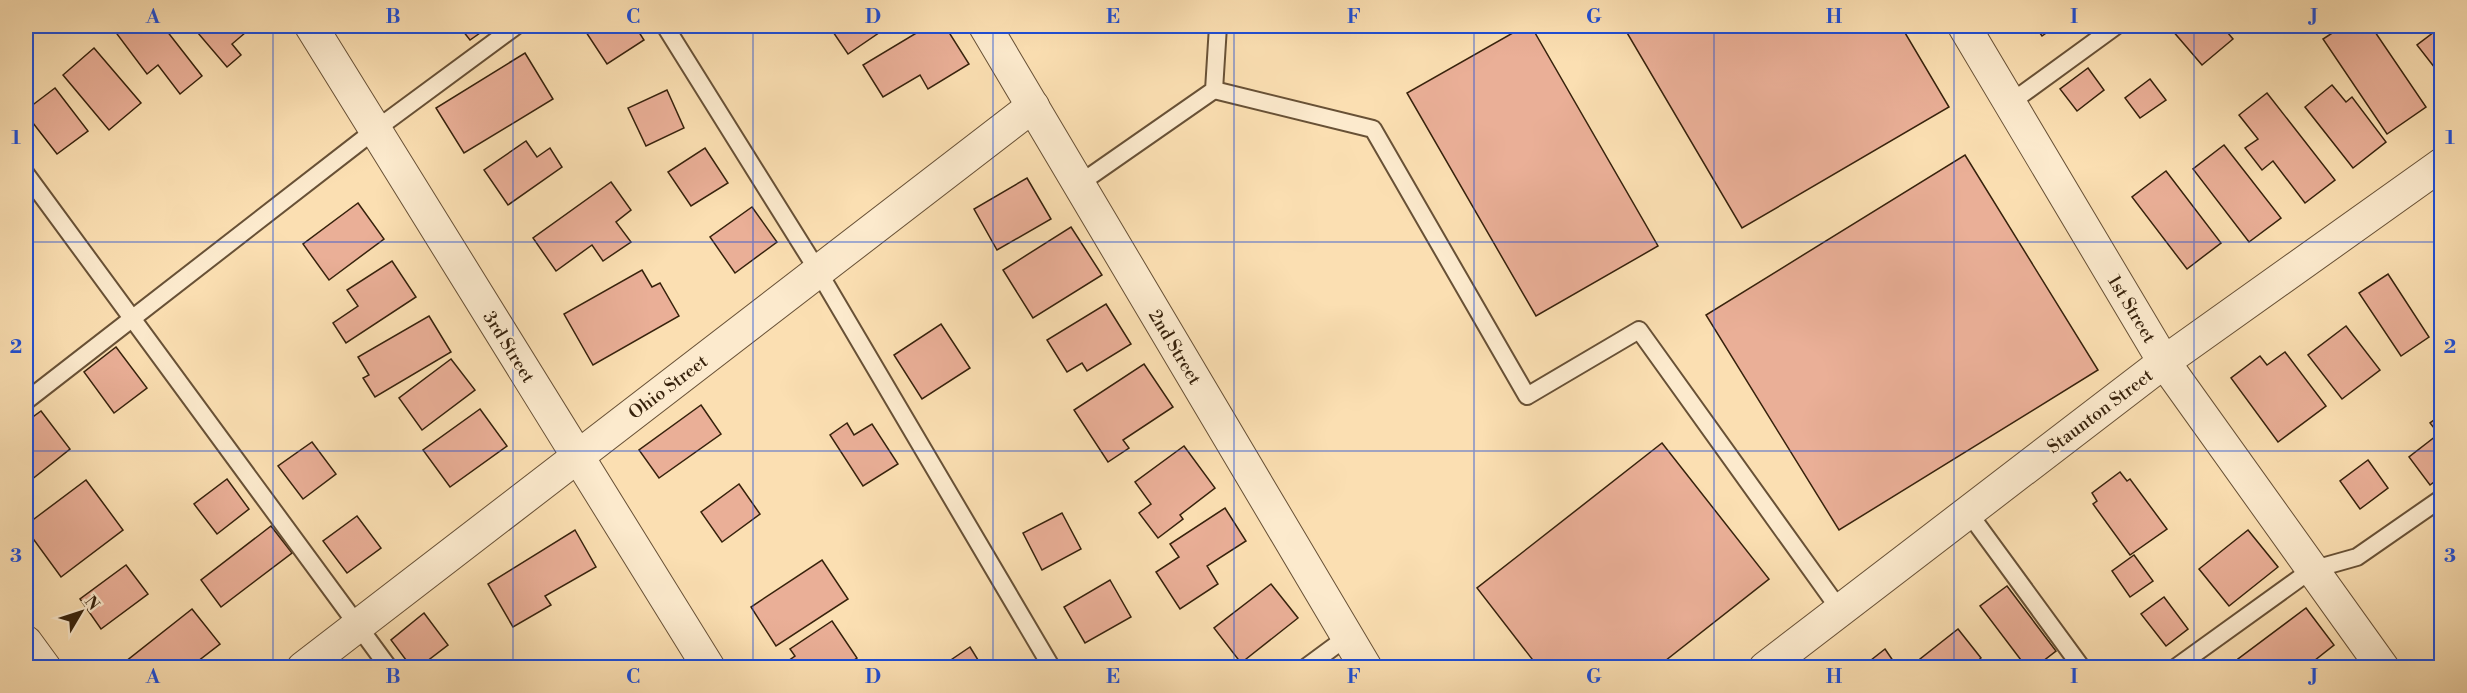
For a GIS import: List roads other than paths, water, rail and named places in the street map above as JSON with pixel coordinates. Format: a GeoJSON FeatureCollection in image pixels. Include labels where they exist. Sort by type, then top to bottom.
{"type":"FeatureCollection","features":[{"type":"Feature","properties":{"kind":"street","name":"3rd Street"},"geometry":{"type":"LineString","coordinates":[[311,26],[709,668]]}},
{"type":"Feature","properties":{"kind":"street","name":"2nd Street"},"geometry":{"type":"LineString","coordinates":[[985,26],[1366,668]]}},
{"type":"Feature","properties":{"kind":"street","name":"1st Street"},"geometry":{"type":"LineString","coordinates":[[1964,26],[2164,362],[2383,668]]}},
{"type":"Feature","properties":{"kind":"street","name":"Ohio Street"},"geometry":{"type":"LineString","coordinates":[[303,668],[1033,106]]}},
{"type":"Feature","properties":{"kind":"street","name":"Staunton Street"},"geometry":{"type":"LineString","coordinates":[[1765,668],[2164,362],[2442,164]]}},
{"type":"Feature","properties":{"kind":"street"},"geometry":{"type":"LineString","coordinates":[[26,642],[45,668]]}},
{"type":"Feature","properties":{"kind":"lane"},"geometry":{"type":"LineString","coordinates":[[26,401],[375,130],[516,26]]}},
{"type":"Feature","properties":{"kind":"lane"},"geometry":{"type":"LineString","coordinates":[[665,26],[818,272],[1052,668]]}},
{"type":"Feature","properties":{"kind":"lane"},"geometry":{"type":"LineString","coordinates":[[1214,90],[1218,26]]}},
{"type":"Feature","properties":{"kind":"lane"},"geometry":{"type":"LineString","coordinates":[[2010,103],[2116,26]]}},
{"type":"Feature","properties":{"kind":"lane"},"geometry":{"type":"LineString","coordinates":[[1079,184],[1214,90],[1372,129],[1527,396],[1639,330],[1840,610]]}},
{"type":"Feature","properties":{"kind":"lane"},"geometry":{"type":"LineString","coordinates":[[26,174],[130,320],[359,625],[388,668]]}},
{"type":"Feature","properties":{"kind":"lane"},"geometry":{"type":"LineString","coordinates":[[2175,668],[2311,570],[2357,557],[2442,498]]}},
{"type":"Feature","properties":{"kind":"lane"},"geometry":{"type":"LineString","coordinates":[[1968,512],[2082,668]]}},
{"type":"Feature","properties":{"kind":"lane"},"geometry":{"type":"LineString","coordinates":[[1305,668],[1347,637]]}}]}
